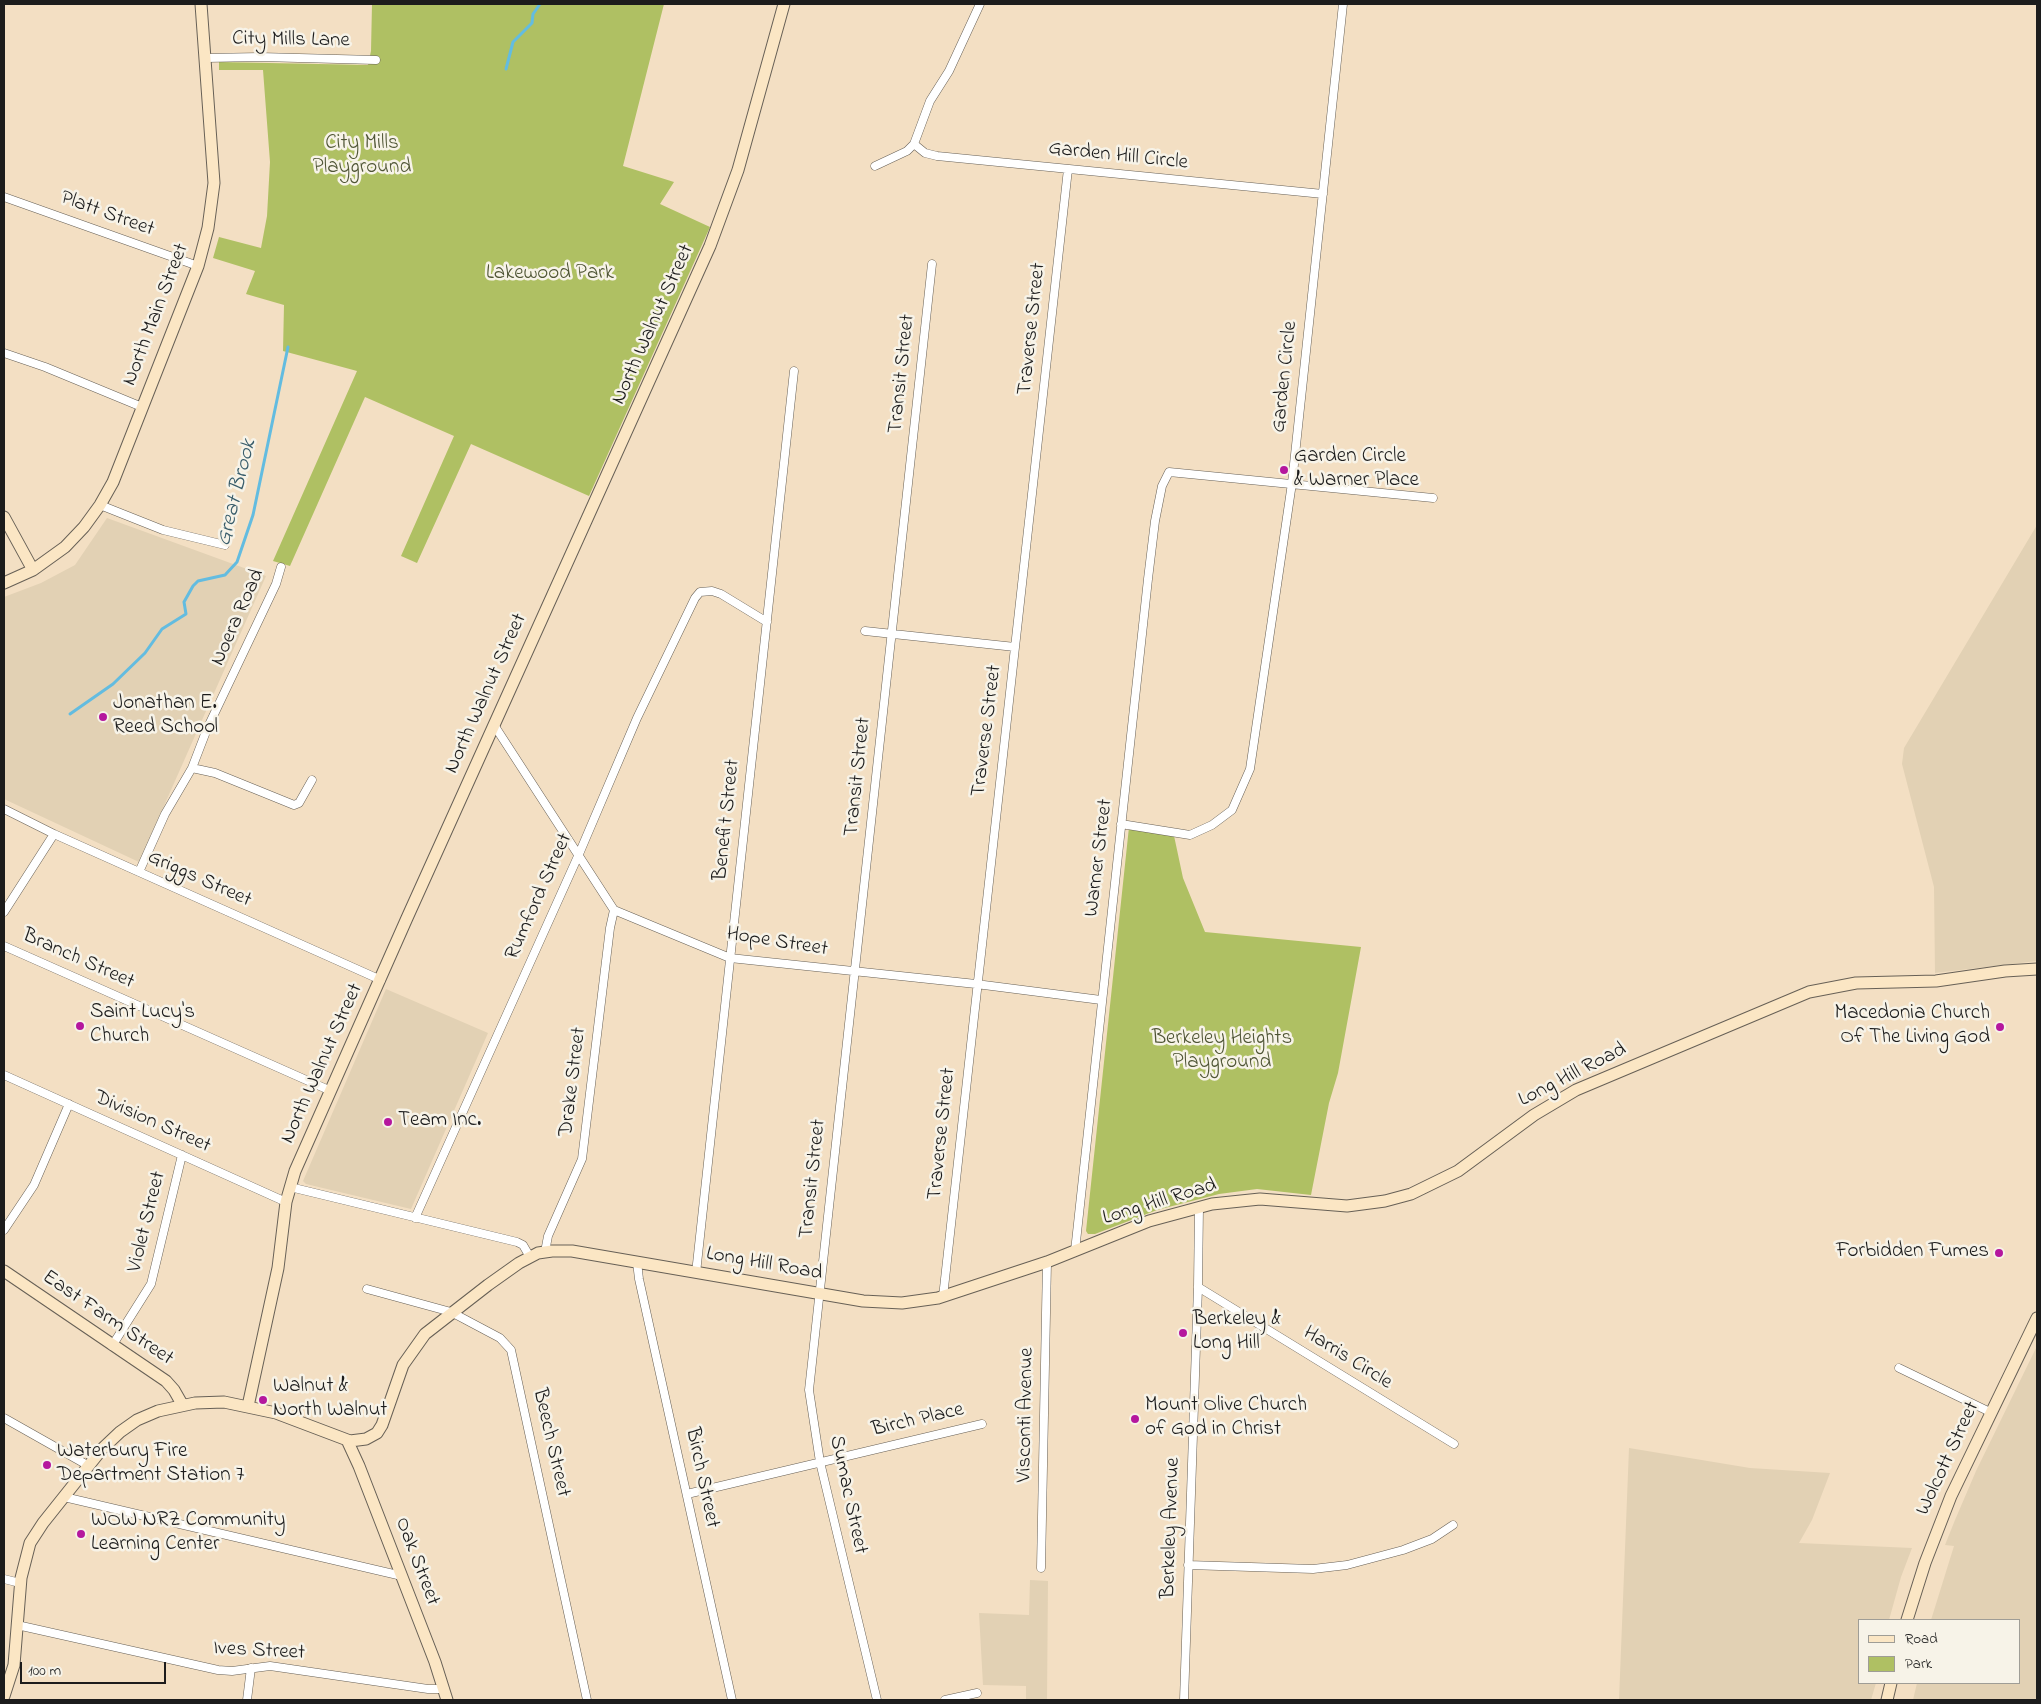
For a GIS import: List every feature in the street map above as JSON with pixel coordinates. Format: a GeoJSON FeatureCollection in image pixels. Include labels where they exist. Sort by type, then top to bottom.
{"type":"FeatureCollection","features":[{"type":"Feature","properties":{"kind":"main road","name":"North Main Street"},"geometry":{"type":"LineString","coordinates":[[4,583],[33,570],[72,540],[100,506],[112,482],[198,266],[208,228],[214,182],[201,4]]}},
{"type":"Feature","properties":{"kind":"main road","name":"North Walnut Street"},"geometry":{"type":"LineString","coordinates":[[248,1406],[278,1268],[286,1202],[290,1187],[494,725],[719,224],[738,170],[784,4]]}},
{"type":"Feature","properties":{"kind":"main road"},"geometry":{"type":"LineString","coordinates":[[4,517],[33,570]]}},
{"type":"Feature","properties":{"kind":"main road","name":"Long Hill Road"},"geometry":{"type":"LineString","coordinates":[[346,1440],[361,1441],[380,1429],[409,1353],[425,1334],[451,1312],[530,1257],[545,1252],[565,1251],[819,1294],[894,1303],[943,1297],[1047,1262],[1149,1221],[1199,1207],[1248,1199],[1346,1206],[1397,1198],[1448,1177],[1534,1115],[1576,1090],[1795,996],[1821,988],[1851,983],[1936,982],[2005,971],[2037,969]]}},
{"type":"Feature","properties":{"kind":"main road","name":"East Farm Street"},"geometry":{"type":"LineString","coordinates":[[4,1271],[166,1381],[182,1404]]}},
{"type":"Feature","properties":{"kind":"main road","name":"Wolcott Street"},"geometry":{"type":"LineString","coordinates":[[1907,1619],[1942,1516],[1990,1412],[2037,1318]]}},
{"type":"Feature","properties":{"kind":"main road"},"geometry":{"type":"LineString","coordinates":[[4,1696],[12,1673],[20,1583],[27,1554],[35,1534],[107,1444],[127,1426],[150,1414],[182,1404],[216,1402],[248,1406],[276,1413],[346,1440]]}},
{"type":"Feature","properties":{"kind":"main road","name":"Oak Street"},"geometry":{"type":"LineString","coordinates":[[346,1440],[402,1576],[445,1695]]}},
{"type":"Feature","properties":{"kind":"main road"},"geometry":{"type":"LineString","coordinates":[[1887,1700],[1891,1684]]}},
{"type":"Feature","properties":{"kind":"street"},"geometry":{"type":"LineString","coordinates":[[875,166],[907,150],[914,144],[929,105],[949,70],[980,4]]}},
{"type":"Feature","properties":{"kind":"street","name":"Garden Circle"},"geometry":{"type":"LineString","coordinates":[[1121,824],[1190,835],[1212,825],[1232,810],[1252,761],[1292,483],[1343,4]]}},
{"type":"Feature","properties":{"kind":"street","name":"City Mills Lane"},"geometry":{"type":"LineString","coordinates":[[206,58],[260,57],[376,60]]}},
{"type":"Feature","properties":{"kind":"street","name":"Garden Hill Circle"},"geometry":{"type":"LineString","coordinates":[[914,144],[925,153],[937,156],[1323,194]]}},
{"type":"Feature","properties":{"kind":"street","name":"Traverse Street"},"geometry":{"type":"LineString","coordinates":[[943,1297],[976,984],[1068,169]]}},
{"type":"Feature","properties":{"kind":"street","name":"Platt Street"},"geometry":{"type":"LineString","coordinates":[[4,197],[198,266]]}},
{"type":"Feature","properties":{"kind":"street","name":"Transit Street"},"geometry":{"type":"LineString","coordinates":[[819,1294],[932,264]]}},
{"type":"Feature","properties":{"kind":"street"},"geometry":{"type":"LineString","coordinates":[[4,353],[45,367],[142,407]]}},
{"type":"Feature","properties":{"kind":"street","name":"Benefit Street"},"geometry":{"type":"LineString","coordinates":[[696,1273],[794,371]]}},
{"type":"Feature","properties":{"kind":"street","name":"Warner Street"},"geometry":{"type":"LineString","coordinates":[[1075,1251],[1155,521],[1162,486],[1169,472],[1292,483]]}},
{"type":"Feature","properties":{"kind":"street"},"geometry":{"type":"LineString","coordinates":[[1292,483],[1433,498]]}},
{"type":"Feature","properties":{"kind":"street"},"geometry":{"type":"LineString","coordinates":[[100,506],[163,530],[225,545]]}},
{"type":"Feature","properties":{"kind":"street","name":"Noera Road"},"geometry":{"type":"LineString","coordinates":[[139,872],[165,814],[192,768],[207,730],[276,584],[281,567]]}},
{"type":"Feature","properties":{"kind":"street","name":"Rumford Street"},"geometry":{"type":"LineString","coordinates":[[415,1218],[579,854],[637,718],[694,598],[700,592],[712,591],[721,594],[767,622]]}},
{"type":"Feature","properties":{"kind":"street"},"geometry":{"type":"LineString","coordinates":[[865,631],[1015,647]]}},
{"type":"Feature","properties":{"kind":"street"},"geometry":{"type":"LineString","coordinates":[[494,725],[614,910]]}},
{"type":"Feature","properties":{"kind":"street"},"geometry":{"type":"LineString","coordinates":[[192,768],[215,772],[290,804],[297,805],[312,780]]}},
{"type":"Feature","properties":{"kind":"street","name":"Griggs Street"},"geometry":{"type":"LineString","coordinates":[[4,809],[54,834],[381,980]]}},
{"type":"Feature","properties":{"kind":"street"},"geometry":{"type":"LineString","coordinates":[[4,912],[54,834]]}},
{"type":"Feature","properties":{"kind":"street","name":"Hope Street"},"geometry":{"type":"LineString","coordinates":[[614,910],[730,958],[976,984],[1101,1000]]}},
{"type":"Feature","properties":{"kind":"street","name":"Drake Street"},"geometry":{"type":"LineString","coordinates":[[545,1252],[548,1236],[582,1158],[610,928],[614,910]]}},
{"type":"Feature","properties":{"kind":"street","name":"Branch Street"},"geometry":{"type":"LineString","coordinates":[[4,946],[331,1091]]}},
{"type":"Feature","properties":{"kind":"street","name":"Division Street"},"geometry":{"type":"LineString","coordinates":[[4,1075],[286,1202]]}},
{"type":"Feature","properties":{"kind":"street"},"geometry":{"type":"LineString","coordinates":[[4,1230],[34,1185],[69,1104]]}},
{"type":"Feature","properties":{"kind":"street","name":"Violet Street"},"geometry":{"type":"LineString","coordinates":[[112,1346],[151,1284],[182,1155]]}},
{"type":"Feature","properties":{"kind":"street"},"geometry":{"type":"LineString","coordinates":[[290,1187],[517,1242],[524,1247],[530,1257]]}},
{"type":"Feature","properties":{"kind":"street","name":"Berkeley Avenue"},"geometry":{"type":"LineString","coordinates":[[1184,1700],[1199,1207]]}},
{"type":"Feature","properties":{"kind":"street","name":"Birch Street"},"geometry":{"type":"LineString","coordinates":[[637,1262],[639,1279],[732,1700]]}},
{"type":"Feature","properties":{"kind":"street","name":"Visconti Avenue"},"geometry":{"type":"LineString","coordinates":[[1041,1568],[1047,1262]]}},
{"type":"Feature","properties":{"kind":"street","name":"Harris Circle"},"geometry":{"type":"LineString","coordinates":[[1198,1287],[1454,1444]]}},
{"type":"Feature","properties":{"kind":"street","name":"Beech Street"},"geometry":{"type":"LineString","coordinates":[[367,1289],[451,1312],[500,1338],[511,1350],[546,1502],[587,1700]]}},
{"type":"Feature","properties":{"kind":"street","name":"Sumac Street"},"geometry":{"type":"LineString","coordinates":[[819,1294],[809,1390],[820,1462],[877,1700]]}},
{"type":"Feature","properties":{"kind":"street"},"geometry":{"type":"LineString","coordinates":[[1898,1368],[1990,1412]]}},
{"type":"Feature","properties":{"kind":"street"},"geometry":{"type":"LineString","coordinates":[[4,1418],[89,1466]]}},
{"type":"Feature","properties":{"kind":"street","name":"Birch Place"},"geometry":{"type":"LineString","coordinates":[[686,1494],[982,1424]]}},
{"type":"Feature","properties":{"kind":"street"},"geometry":{"type":"LineString","coordinates":[[64,1497],[402,1576]]}},
{"type":"Feature","properties":{"kind":"street"},"geometry":{"type":"LineString","coordinates":[[1188,1566],[1313,1569],[1347,1565],[1403,1550],[1432,1539],[1452,1526]]}},
{"type":"Feature","properties":{"kind":"street"},"geometry":{"type":"LineString","coordinates":[[4,1579],[20,1583]]}},
{"type":"Feature","properties":{"kind":"street","name":"Ives Street"},"geometry":{"type":"LineString","coordinates":[[17,1625],[218,1670],[232,1672],[270,1666],[428,1689],[445,1695]]}},
{"type":"Feature","properties":{"kind":"street"},"geometry":{"type":"LineString","coordinates":[[247,1700],[251,1668]]}},
{"type":"Feature","properties":{"kind":"street"},"geometry":{"type":"LineString","coordinates":[[945,1700],[977,1693]]}},
{"type":"Feature","properties":{"kind":"shaded area","name":"Jonathan E. Reed School"},"geometry":{"type":"Polygon","coordinates":[[[107,518],[266,576],[139,862],[4,799],[4,597],[41,583],[75,565],[107,518]]]}},
{"type":"Feature","properties":{"kind":"shaded area"},"geometry":{"type":"Polygon","coordinates":[[[2037,525],[2037,961],[1935,973],[1934,887],[1902,764],[1904,748],[2037,525]]]}},
{"type":"Feature","properties":{"kind":"shaded area","name":"Team Inc."},"geometry":{"type":"Polygon","coordinates":[[[386,989],[488,1033],[411,1209],[306,1184],[303,1181],[386,989]]]}},
{"type":"Feature","properties":{"kind":"shaded area"},"geometry":{"type":"Polygon","coordinates":[[[2037,1346],[2037,1700],[1913,1700],[1917,1684],[2021,1684],[2021,1619],[1931,1619],[1954,1546],[1945,1545],[1976,1471],[2037,1346]]]}},
{"type":"Feature","properties":{"kind":"shaded area"},"geometry":{"type":"Polygon","coordinates":[[[1629,1448],[1750,1468],[1830,1473],[1812,1520],[1799,1543],[1912,1548],[1901,1577],[1889,1619],[1858,1619],[1858,1684],[1876,1684],[1871,1700],[1619,1700],[1629,1448]]]}},
{"type":"Feature","properties":{"kind":"shaded area"},"geometry":{"type":"Polygon","coordinates":[[[1030,1580],[1048,1581],[1047,1700],[1026,1700],[1026,1686],[983,1685],[979,1613],[1029,1615],[1030,1580]]]}},
{"type":"Feature","properties":{"kind":"green space","name":"Lakewood Park"},"geometry":{"type":"Polygon","coordinates":[[[372,4],[664,4],[623,166],[674,182],[660,204],[710,227],[589,496],[471,444],[417,563],[401,556],[454,436],[365,397],[290,566],[273,561],[357,371],[283,351],[284,305],[246,294],[255,271],[213,258],[219,237],[261,248],[267,216],[270,162],[263,70],[219,70],[219,62],[368,65],[371,51],[372,4]]]}},
{"type":"Feature","properties":{"kind":"green space","name":"Berkeley Heights Playground"},"geometry":{"type":"Polygon","coordinates":[[[1129,827],[1173,831],[1183,878],[1205,932],[1361,947],[1338,1073],[1329,1103],[1311,1195],[1257,1189],[1219,1194],[1157,1210],[1095,1234],[1088,1234],[1086,1231],[1129,827]]]}},
{"type":"Feature","properties":{"kind":"waterway"},"geometry":{"type":"LineString","coordinates":[[506,69],[513,42],[532,23],[533,14],[540,4]]}},
{"type":"Feature","properties":{"kind":"waterway","name":"Great Brook"},"geometry":{"type":"LineString","coordinates":[[70,714],[113,684],[145,653],[162,629],[186,614],[184,602],[198,581],[225,575],[237,562],[253,515],[288,347]]}},
{"type":"Feature","properties":{"kind":"place","name":"Garden Circle & Warner Place"},"geometry":{"type":"Point","coordinates":[1284,470]}},
{"type":"Feature","properties":{"kind":"place","name":"Jonathan E. Reed School"},"geometry":{"type":"Point","coordinates":[103,717]}},
{"type":"Feature","properties":{"kind":"place","name":"Saint Lucy's Church"},"geometry":{"type":"Point","coordinates":[80,1026]}},
{"type":"Feature","properties":{"kind":"place","name":"Macedonia Church Of The Living God"},"geometry":{"type":"Point","coordinates":[2000,1027]}},
{"type":"Feature","properties":{"kind":"place","name":"Team Inc."},"geometry":{"type":"Point","coordinates":[388,1122]}},
{"type":"Feature","properties":{"kind":"place","name":"Forbidden Fumes"},"geometry":{"type":"Point","coordinates":[1999,1253]}},
{"type":"Feature","properties":{"kind":"place","name":"Berkeley & Long Hill"},"geometry":{"type":"Point","coordinates":[1183,1333]}},
{"type":"Feature","properties":{"kind":"place","name":"Walnut & North Walnut"},"geometry":{"type":"Point","coordinates":[263,1400]}},
{"type":"Feature","properties":{"kind":"place","name":"Mount Olive Church of God in Christ"},"geometry":{"type":"Point","coordinates":[1135,1419]}},
{"type":"Feature","properties":{"kind":"place","name":"Waterbury Fire Department Station 7"},"geometry":{"type":"Point","coordinates":[47,1465]}},
{"type":"Feature","properties":{"kind":"place","name":"WOW NRZ Community Learning Center"},"geometry":{"type":"Point","coordinates":[81,1534]}},
{"type":"Feature","properties":{"kind":"park label","name":"City Mills Playground"},"geometry":{"type":"Point","coordinates":[362,157]}}]}
